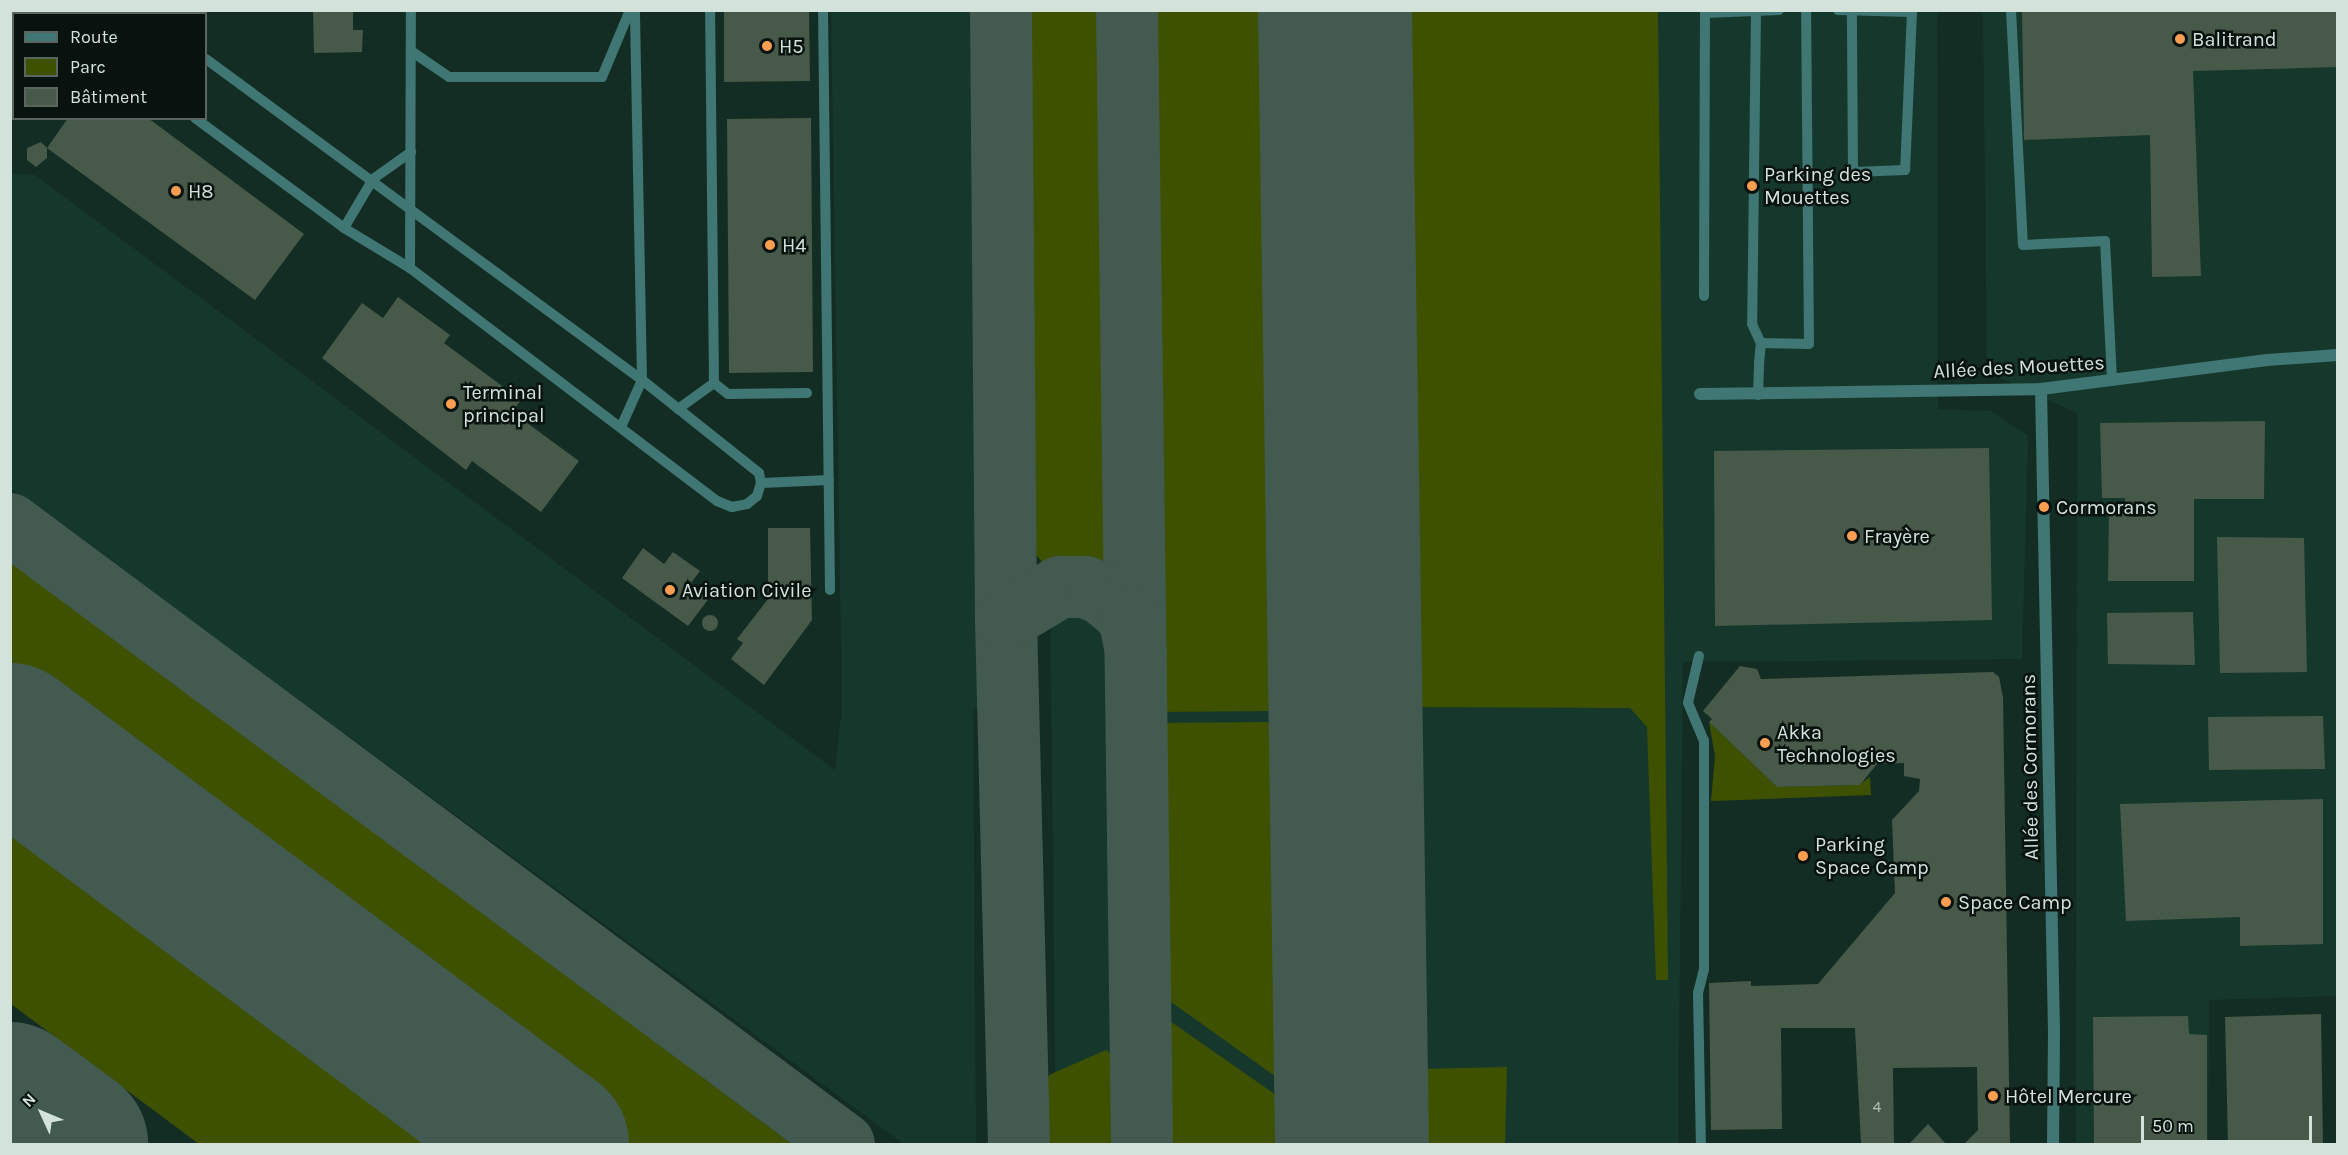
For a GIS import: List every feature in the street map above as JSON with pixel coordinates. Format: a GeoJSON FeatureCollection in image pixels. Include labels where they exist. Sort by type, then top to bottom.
{"type":"FeatureCollection","features":[{"type":"Feature","properties":{"kind":"street","name":"Allée des Mouettes"},"geometry":{"type":"LineString","coordinates":[[1700,394],[1758,395],[2041,389],[2267,360],[2337,355]]}},
{"type":"Feature","properties":{"kind":"street","name":"Allée des Cormorans"},"geometry":{"type":"LineString","coordinates":[[2041,389],[2054,1031],[2053,1144]]}},
{"type":"Feature","properties":{"kind":"lane"},"geometry":{"type":"LineString","coordinates":[[410,268],[411,10]]}},
{"type":"Feature","properties":{"kind":"lane"},"geometry":{"type":"LineString","coordinates":[[411,51],[449,77],[602,77],[630,10]]}},
{"type":"Feature","properties":{"kind":"lane"},"geometry":{"type":"LineString","coordinates":[[621,427],[642,380],[635,10]]}},
{"type":"Feature","properties":{"kind":"lane"},"geometry":{"type":"LineString","coordinates":[[710,10],[714,383]]}},
{"type":"Feature","properties":{"kind":"lane"},"geometry":{"type":"LineString","coordinates":[[822,10],[830,590]]}},
{"type":"Feature","properties":{"kind":"lane"},"geometry":{"type":"LineString","coordinates":[[1704,296],[1705,13],[1779,10]]}},
{"type":"Feature","properties":{"kind":"lane"},"geometry":{"type":"LineString","coordinates":[[1761,343],[1809,344],[1806,10]]}},
{"type":"Feature","properties":{"kind":"lane"},"geometry":{"type":"LineString","coordinates":[[1838,10],[1912,12],[1905,170],[1853,172],[1852,11]]}},
{"type":"Feature","properties":{"kind":"lane"},"geometry":{"type":"LineString","coordinates":[[2011,10],[2024,245],[2105,241],[2112,381]]}},
{"type":"Feature","properties":{"kind":"lane"},"geometry":{"type":"LineString","coordinates":[[1756,11],[1752,324],[1761,343],[1758,395]]}},
{"type":"Feature","properties":{"kind":"lane"},"geometry":{"type":"LineString","coordinates":[[198,120],[344,228],[410,268],[717,501],[732,507],[747,504],[757,496],[761,483],[759,473],[642,380],[373,179],[207,60]]}},
{"type":"Feature","properties":{"kind":"lane"},"geometry":{"type":"LineString","coordinates":[[344,228],[373,179],[411,152]]}},
{"type":"Feature","properties":{"kind":"lane"},"geometry":{"type":"LineString","coordinates":[[678,409],[714,383]]}},
{"type":"Feature","properties":{"kind":"lane"},"geometry":{"type":"LineString","coordinates":[[714,383],[728,394],[807,393]]}},
{"type":"Feature","properties":{"kind":"lane"},"geometry":{"type":"LineString","coordinates":[[761,483],[829,480]]}},
{"type":"Feature","properties":{"kind":"lane"},"geometry":{"type":"LineString","coordinates":[[1698,657],[1688,703],[1704,741],[1704,969],[1698,993],[1701,1144]]}},
{"type":"Feature","properties":{"kind":"shaded area"},"geometry":{"type":"Polygon","coordinates":[[[831,11],[1004,11],[1017,708],[973,709],[976,1144],[904,1144],[11,489],[11,174],[35,175],[835,770],[842,708],[831,11]]]}},
{"type":"Feature","properties":{"kind":"shaded area"},"geometry":{"type":"Polygon","coordinates":[[[1044,11],[1937,11],[1938,409],[1991,411],[2028,436],[2022,659],[1683,662],[1678,1144],[1056,1144],[1044,11]]]}},
{"type":"Feature","properties":{"kind":"shaded area"},"geometry":{"type":"Polygon","coordinates":[[[1983,11],[2337,11],[2337,996],[2209,1000],[2208,1144],[2076,1144],[2077,413],[1987,372],[1983,11]]]}},
{"type":"Feature","properties":{"kind":"green space"},"geometry":{"type":"Polygon","coordinates":[[[1022,11],[1110,11],[1115,540],[1102,562],[1075,571],[1046,567],[1030,547],[1022,11]]]}},
{"type":"Feature","properties":{"kind":"green space"},"geometry":{"type":"Polygon","coordinates":[[[1143,11],[1275,11],[1285,711],[1152,712],[1143,11]]]}},
{"type":"Feature","properties":{"kind":"green space"},"geometry":{"type":"Polygon","coordinates":[[[1386,11],[1658,11],[1668,980],[1656,980],[1647,727],[1630,708],[1394,707],[1386,11]]]}},
{"type":"Feature","properties":{"kind":"green space"},"geometry":{"type":"Polygon","coordinates":[[[11,561],[792,1144],[199,1144],[11,1004],[11,561]]]}},
{"type":"Feature","properties":{"kind":"green space"},"geometry":{"type":"Polygon","coordinates":[[[1284,722],[1286,1084],[1160,994],[1152,723],[1284,722]]]}},
{"type":"Feature","properties":{"kind":"green space"},"geometry":{"type":"Polygon","coordinates":[[[1709,722],[1777,787],[1859,785],[1870,777],[1871,795],[1711,801],[1715,756],[1709,722]]]}},
{"type":"Feature","properties":{"kind":"green space"},"geometry":{"type":"Polygon","coordinates":[[[1157,1012],[1286,1102],[1287,1144],[1157,1144],[1157,1012]]]}},
{"type":"Feature","properties":{"kind":"green space"},"geometry":{"type":"Polygon","coordinates":[[[1106,1050],[1123,1063],[1125,1144],[1038,1144],[1036,1089],[1051,1074],[1106,1050]]]}},
{"type":"Feature","properties":{"kind":"green space"},"geometry":{"type":"Polygon","coordinates":[[[1507,1067],[1505,1144],[1404,1144],[1402,1082],[1419,1069],[1507,1067]]]}},
{"type":"Feature","properties":{"kind":"building"},"geometry":{"type":"Polygon","coordinates":[[[313,10],[353,10],[353,30],[363,30],[362,52],[314,53],[313,10]]]}},
{"type":"Feature","properties":{"kind":"building","name":"H5"},"geometry":{"type":"Polygon","coordinates":[[[724,10],[809,10],[810,81],[724,82],[724,10]]]}},
{"type":"Feature","properties":{"kind":"building"},"geometry":{"type":"Polygon","coordinates":[[[2022,10],[2338,10],[2338,67],[2193,71],[2201,276],[2152,277],[2150,135],[2024,140],[2022,10]]]}},
{"type":"Feature","properties":{"kind":"building","name":"H4"},"geometry":{"type":"Polygon","coordinates":[[[811,118],[813,372],[729,373],[727,119],[811,118]]]}},
{"type":"Feature","properties":{"kind":"building","name":"H8"},"geometry":{"type":"Polygon","coordinates":[[[67,120],[151,120],[304,234],[255,300],[47,148],[67,120]]]}},
{"type":"Feature","properties":{"kind":"building"},"geometry":{"type":"Polygon","coordinates":[[[41,142],[47,148],[47,158],[36,167],[27,160],[27,148],[41,142]]]}},
{"type":"Feature","properties":{"kind":"building","name":"Terminal principal"},"geometry":{"type":"Polygon","coordinates":[[[398,297],[450,335],[444,343],[521,400],[512,412],[579,461],[541,512],[472,461],[466,470],[322,358],[362,303],[383,318],[398,297]]]}},
{"type":"Feature","properties":{"kind":"building"},"geometry":{"type":"Polygon","coordinates":[[[2265,421],[2264,499],[2194,499],[2194,581],[2108,581],[2109,514],[2125,514],[2125,498],[2102,498],[2100,423],[2265,421]]]}},
{"type":"Feature","properties":{"kind":"building","name":"Frayère"},"geometry":{"type":"Polygon","coordinates":[[[1989,448],[1992,620],[1715,626],[1714,451],[1989,448]]]}},
{"type":"Feature","properties":{"kind":"building"},"geometry":{"type":"Polygon","coordinates":[[[768,528],[810,528],[812,620],[764,685],[731,659],[743,643],[737,639],[768,599],[768,528]]]}},
{"type":"Feature","properties":{"kind":"building"},"geometry":{"type":"Polygon","coordinates":[[[2217,537],[2304,538],[2307,672],[2220,673],[2217,537]]]}},
{"type":"Feature","properties":{"kind":"building","name":"Aviation Civile"},"geometry":{"type":"Polygon","coordinates":[[[643,548],[664,564],[673,552],[700,571],[691,583],[710,597],[688,626],[622,578],[643,548]]]}},
{"type":"Feature","properties":{"kind":"building"},"geometry":{"type":"Polygon","coordinates":[[[2193,612],[2195,665],[2108,664],[2107,613],[2193,612]]]}},
{"type":"Feature","properties":{"kind":"building"},"geometry":{"type":"Polygon","coordinates":[[[710,615],[718,623],[710,631],[702,623],[710,615]]]}},
{"type":"Feature","properties":{"kind":"building","name":"Space Camp"},"geometry":{"type":"Polygon","coordinates":[[[1740,666],[1757,669],[1761,679],[1993,672],[1999,677],[2003,697],[2010,1144],[1964,1144],[1978,1130],[1977,1067],[1893,1068],[1894,1144],[1861,1144],[1855,1028],[1781,1028],[1782,1129],[1711,1130],[1709,983],[1751,981],[1751,986],[1818,984],[1895,893],[1892,820],[1919,791],[1920,779],[1904,776],[1904,763],[1877,764],[1860,785],[1777,787],[1709,722],[1712,719],[1703,711],[1740,666]]]}},
{"type":"Feature","properties":{"kind":"building"},"geometry":{"type":"Polygon","coordinates":[[[2323,716],[2325,769],[2209,770],[2208,717],[2323,716]]]}},
{"type":"Feature","properties":{"kind":"building"},"geometry":{"type":"Polygon","coordinates":[[[2323,799],[2323,944],[2240,946],[2240,917],[2126,921],[2120,804],[2323,799]]]}},
{"type":"Feature","properties":{"kind":"building"},"geometry":{"type":"Polygon","coordinates":[[[2321,1014],[2323,1144],[2228,1144],[2225,1017],[2321,1014]]]}},
{"type":"Feature","properties":{"kind":"building"},"geometry":{"type":"Polygon","coordinates":[[[2188,1016],[2189,1034],[2207,1035],[2207,1144],[2094,1144],[2093,1017],[2188,1016]]]}},
{"type":"Feature","properties":{"kind":"building"},"geometry":{"type":"Polygon","coordinates":[[[1928,1124],[1946,1144],[1909,1144],[1928,1124]]]}},
{"type":"Feature","properties":{"kind":"taxiway"},"geometry":{"type":"LineString","coordinates":[[1001,10],[1006,619],[1019,1144]]}},
{"type":"Feature","properties":{"kind":"taxiway"},"geometry":{"type":"LineString","coordinates":[[1127,10],[1142,1144]]}},
{"type":"Feature","properties":{"kind":"taxiway"},"geometry":{"type":"LineString","coordinates":[[10,524],[844,1144]]}},
{"type":"Feature","properties":{"kind":"taxiway"},"geometry":{"type":"LineString","coordinates":[[1006,619],[1060,587],[1085,587],[1101,593],[1121,609],[1130,621],[1136,652]]}},
{"type":"Feature","properties":{"kind":"runway"},"geometry":{"type":"LineString","coordinates":[[1335,10],[1352,1144]]}},
{"type":"Feature","properties":{"kind":"runway"},"geometry":{"type":"LineString","coordinates":[[10,740],[552,1144]]}},
{"type":"Feature","properties":{"kind":"runway"},"geometry":{"type":"LineString","coordinates":[[10,1099],[71,1144]]}},
{"type":"Feature","properties":{"kind":"place","name":"Balitrand"},"geometry":{"type":"Point","coordinates":[2180,39]}},
{"type":"Feature","properties":{"kind":"place","name":"H5"},"geometry":{"type":"Point","coordinates":[767,46]}},
{"type":"Feature","properties":{"kind":"place","name":"Parking des Mouettes"},"geometry":{"type":"Point","coordinates":[1752,186]}},
{"type":"Feature","properties":{"kind":"place","name":"H8"},"geometry":{"type":"Point","coordinates":[176,191]}},
{"type":"Feature","properties":{"kind":"place","name":"H4"},"geometry":{"type":"Point","coordinates":[770,245]}},
{"type":"Feature","properties":{"kind":"place","name":"Terminal principal"},"geometry":{"type":"Point","coordinates":[451,404]}},
{"type":"Feature","properties":{"kind":"place","name":"Cormorans"},"geometry":{"type":"Point","coordinates":[2044,507]}},
{"type":"Feature","properties":{"kind":"place","name":"Frayère"},"geometry":{"type":"Point","coordinates":[1852,536]}},
{"type":"Feature","properties":{"kind":"place","name":"Aviation Civile"},"geometry":{"type":"Point","coordinates":[670,590]}},
{"type":"Feature","properties":{"kind":"place","name":"Akka Technologies"},"geometry":{"type":"Point","coordinates":[1765,743]}},
{"type":"Feature","properties":{"kind":"place","name":"Parking Space Camp"},"geometry":{"type":"Point","coordinates":[1803,856]}},
{"type":"Feature","properties":{"kind":"place","name":"Space Camp"},"geometry":{"type":"Point","coordinates":[1946,902]}},
{"type":"Feature","properties":{"kind":"place","name":"Hôtel Mercure"},"geometry":{"type":"Point","coordinates":[1993,1096]}}]}
